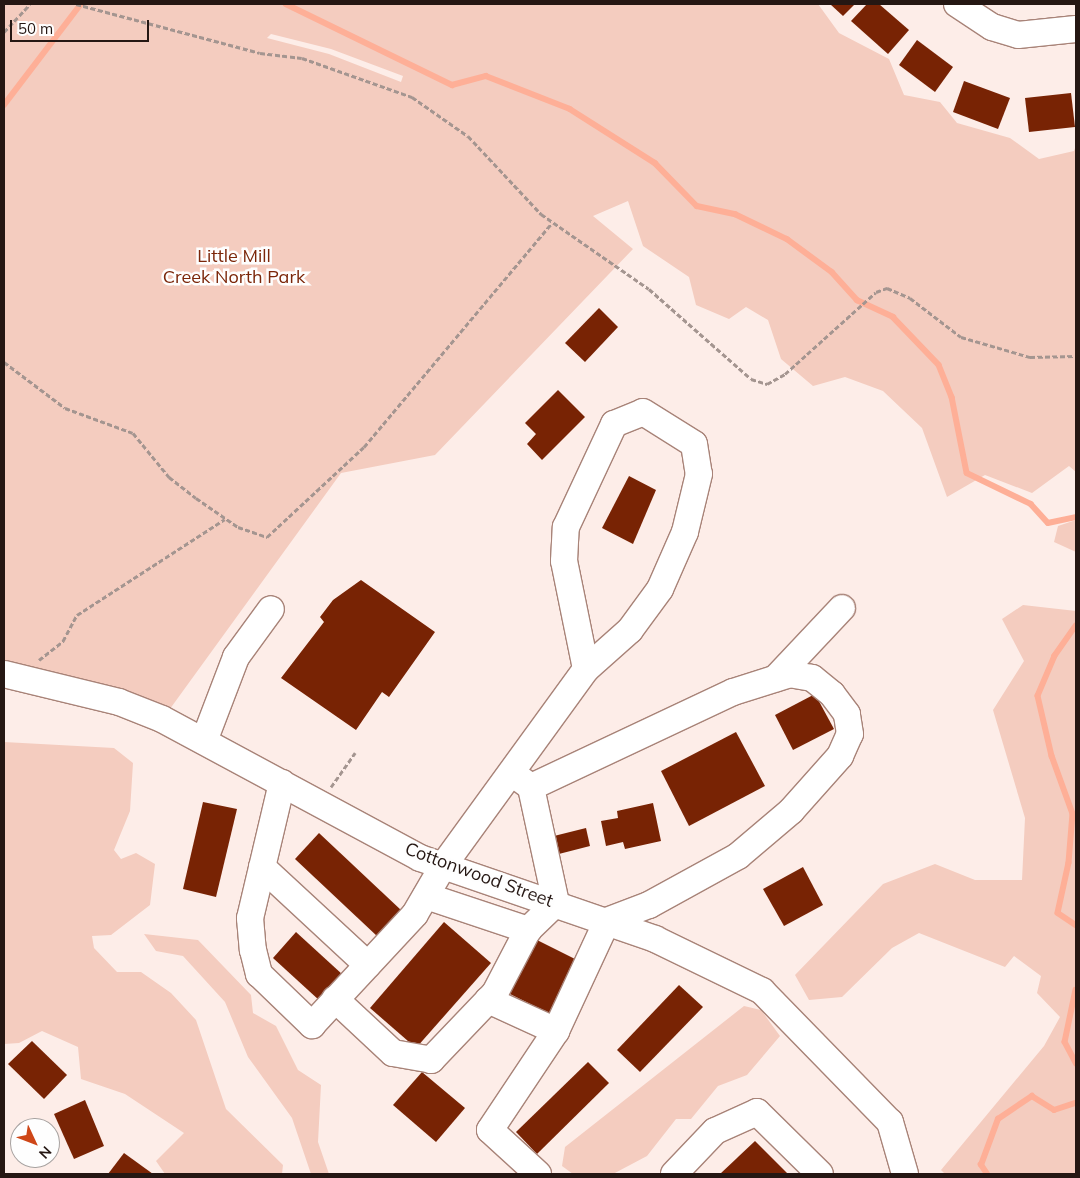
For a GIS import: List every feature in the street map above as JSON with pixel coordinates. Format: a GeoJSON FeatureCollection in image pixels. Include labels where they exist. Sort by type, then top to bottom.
{"type":"FeatureCollection","features":[{"type":"Feature","properties":{"kind":"street"},"geometry":{"type":"LineString","coordinates":[[957,4],[992,27],[1018,35],[1076,29]]}},
{"type":"Feature","properties":{"kind":"street"},"geometry":{"type":"LineString","coordinates":[[282,783],[250,918],[259,974],[312,1025],[415,914],[443,866],[522,780],[586,669],[630,630],[660,589],[686,532],[699,474],[694,444],[643,412],[614,424],[566,527],[564,561],[586,669]]}},
{"type":"Feature","properties":{"kind":"street"},"geometry":{"type":"LineString","coordinates":[[776,678],[842,608]]}},
{"type":"Feature","properties":{"kind":"street"},"geometry":{"type":"LineString","coordinates":[[204,741],[236,657],[271,609]]}},
{"type":"Feature","properties":{"kind":"street","name":"Cottonwood Street"},"geometry":{"type":"LineString","coordinates":[[4,674],[119,702],[204,741],[420,858],[556,903],[655,939],[762,991],[890,1122],[905,1174]]}},
{"type":"Feature","properties":{"kind":"street"},"geometry":{"type":"LineString","coordinates":[[522,780],[733,692],[790,674],[812,678],[832,694],[847,714],[850,734],[840,756],[790,811],[738,856],[649,905],[607,921],[556,1031],[490,1130],[538,1174]]}},
{"type":"Feature","properties":{"kind":"street"},"geometry":{"type":"LineString","coordinates":[[336,1000],[393,1053],[431,1060],[488,1000],[528,930],[556,903],[522,780]]}},
{"type":"Feature","properties":{"kind":"street"},"geometry":{"type":"LineString","coordinates":[[262,866],[368,965]]}},
{"type":"Feature","properties":{"kind":"street"},"geometry":{"type":"LineString","coordinates":[[426,896],[528,930]]}},
{"type":"Feature","properties":{"kind":"street"},"geometry":{"type":"LineString","coordinates":[[488,1000],[556,1031]]}},
{"type":"Feature","properties":{"kind":"street"},"geometry":{"type":"LineString","coordinates":[[674,1174],[715,1131],[757,1112],[820,1174]]}},
{"type":"Feature","properties":{"kind":"path"},"geometry":{"type":"LineString","coordinates":[[4,32],[30,4]]}},
{"type":"Feature","properties":{"kind":"path"},"geometry":{"type":"LineString","coordinates":[[76,4],[260,53],[302,58],[412,97],[468,136],[552,223],[649,289],[738,372],[767,384],[856,314],[876,292],[887,288],[910,298],[962,337],[1030,357],[1076,356]]}},
{"type":"Feature","properties":{"kind":"path"},"geometry":{"type":"LineString","coordinates":[[4,362],[65,408],[133,433],[169,477],[226,519],[254,536],[267,537],[278,532],[364,447],[552,223]]}},
{"type":"Feature","properties":{"kind":"path"},"geometry":{"type":"LineString","coordinates":[[35,662],[58,646],[78,615],[226,519]]}},
{"type":"Feature","properties":{"kind":"path"},"geometry":{"type":"LineString","coordinates":[[320,804],[355,753]]}},
{"type":"Feature","properties":{"kind":"green space","name":"Little Mill Creek North Park"},"geometry":{"type":"Polygon","coordinates":[[[4,4],[818,4],[839,33],[889,59],[904,95],[940,102],[957,123],[1010,138],[1039,159],[1074,151],[1076,145],[1076,472],[1069,466],[1032,493],[985,475],[947,497],[922,428],[883,391],[845,377],[813,386],[781,359],[768,320],[746,307],[729,319],[696,305],[689,277],[643,246],[628,201],[593,216],[633,249],[435,455],[341,473],[167,713],[4,663],[4,4]],[[271,34],[267,38],[329,54],[401,82],[403,76],[331,49],[271,34]]]}},
{"type":"Feature","properties":{"kind":"green space"},"geometry":{"type":"Polygon","coordinates":[[[1076,520],[1076,552],[1054,542],[1058,526],[1076,520]]]}},
{"type":"Feature","properties":{"kind":"green space"},"geometry":{"type":"Polygon","coordinates":[[[1023,605],[1076,611],[1076,1174],[945,1174],[941,1170],[1044,1046],[1060,1017],[1037,993],[1041,976],[1014,956],[1005,967],[919,933],[892,948],[842,997],[809,1000],[795,975],[883,884],[935,864],[975,880],[1022,880],[1025,818],[993,710],[1024,661],[1002,619],[1023,605]]]}},
{"type":"Feature","properties":{"kind":"green space"},"geometry":{"type":"Polygon","coordinates":[[[4,742],[114,748],[133,763],[130,811],[114,850],[121,859],[136,853],[155,864],[150,905],[111,935],[92,936],[94,948],[117,972],[141,972],[171,993],[196,1020],[226,1109],[283,1165],[282,1174],[165,1174],[156,1161],[184,1133],[125,1094],[81,1079],[78,1047],[42,1031],[19,1043],[4,1044],[4,742]]]}},
{"type":"Feature","properties":{"kind":"green space"},"geometry":{"type":"Polygon","coordinates":[[[144,934],[198,940],[251,995],[253,1013],[276,1026],[298,1070],[321,1085],[318,1142],[329,1174],[311,1174],[292,1118],[248,1057],[225,1002],[183,956],[156,951],[144,934]]]}},
{"type":"Feature","properties":{"kind":"green space"},"geometry":{"type":"Polygon","coordinates":[[[744,1006],[761,1010],[780,1036],[747,1075],[718,1086],[691,1119],[676,1119],[647,1156],[613,1174],[573,1174],[562,1166],[565,1147],[744,1006]]]}},
{"type":"Feature","properties":{"kind":"building"},"geometry":{"type":"Polygon","coordinates":[[[830,4],[855,4],[843,16],[830,4]]]}},
{"type":"Feature","properties":{"kind":"building"},"geometry":{"type":"Polygon","coordinates":[[[867,4],[879,4],[909,30],[888,54],[851,21],[867,4]]]}},
{"type":"Feature","properties":{"kind":"building"},"geometry":{"type":"Polygon","coordinates":[[[917,40],[953,67],[935,92],[899,65],[917,40]]]}},
{"type":"Feature","properties":{"kind":"building"},"geometry":{"type":"Polygon","coordinates":[[[964,81],[1010,98],[998,129],[953,112],[964,81]]]}},
{"type":"Feature","properties":{"kind":"building"},"geometry":{"type":"Polygon","coordinates":[[[1071,93],[1075,127],[1029,132],[1025,98],[1071,93]]]}},
{"type":"Feature","properties":{"kind":"building"},"geometry":{"type":"Polygon","coordinates":[[[599,308],[618,327],[585,362],[565,343],[599,308]]]}},
{"type":"Feature","properties":{"kind":"building"},"geometry":{"type":"Polygon","coordinates":[[[558,390],[585,417],[542,460],[527,444],[536,434],[525,423],[558,390]]]}},
{"type":"Feature","properties":{"kind":"building"},"geometry":{"type":"Polygon","coordinates":[[[629,476],[656,490],[633,544],[602,528],[629,476]]]}},
{"type":"Feature","properties":{"kind":"building"},"geometry":{"type":"Polygon","coordinates":[[[361,580],[435,632],[389,697],[382,692],[356,730],[281,678],[324,622],[320,617],[333,600],[361,580]]]}},
{"type":"Feature","properties":{"kind":"building"},"geometry":{"type":"Polygon","coordinates":[[[815,694],[834,729],[793,750],[775,715],[815,694]]]}},
{"type":"Feature","properties":{"kind":"building"},"geometry":{"type":"Polygon","coordinates":[[[736,732],[765,786],[689,826],[661,771],[736,732]]]}},
{"type":"Feature","properties":{"kind":"building"},"geometry":{"type":"Polygon","coordinates":[[[203,802],[237,809],[216,897],[183,889],[203,802]]]}},
{"type":"Feature","properties":{"kind":"building"},"geometry":{"type":"Polygon","coordinates":[[[653,803],[661,841],[625,849],[623,842],[606,846],[601,821],[618,818],[617,811],[653,803]]]}},
{"type":"Feature","properties":{"kind":"building"},"geometry":{"type":"Polygon","coordinates":[[[586,828],[590,846],[551,856],[546,838],[586,828]]]}},
{"type":"Feature","properties":{"kind":"building"},"geometry":{"type":"Polygon","coordinates":[[[319,833],[402,911],[378,937],[295,859],[319,833]]]}},
{"type":"Feature","properties":{"kind":"building"},"geometry":{"type":"Polygon","coordinates":[[[803,867],[823,905],[784,926],[763,889],[803,867]]]}},
{"type":"Feature","properties":{"kind":"building"},"geometry":{"type":"Polygon","coordinates":[[[444,922],[491,963],[416,1048],[370,1008],[444,922]]]}},
{"type":"Feature","properties":{"kind":"building"},"geometry":{"type":"Polygon","coordinates":[[[296,932],[343,975],[320,1001],[273,958],[296,932]]]}},
{"type":"Feature","properties":{"kind":"building"},"geometry":{"type":"Polygon","coordinates":[[[535,939],[581,962],[554,1016],[508,993],[535,939]]]}},
{"type":"Feature","properties":{"kind":"building"},"geometry":{"type":"Polygon","coordinates":[[[679,985],[703,1007],[640,1072],[617,1050],[679,985]]]}},
{"type":"Feature","properties":{"kind":"building"},"geometry":{"type":"Polygon","coordinates":[[[32,1041],[67,1075],[44,1099],[8,1064],[32,1041]]]}},
{"type":"Feature","properties":{"kind":"building"},"geometry":{"type":"Polygon","coordinates":[[[588,1062],[609,1083],[537,1154],[516,1132],[588,1062]]]}},
{"type":"Feature","properties":{"kind":"building"},"geometry":{"type":"Polygon","coordinates":[[[422,1072],[465,1108],[436,1142],[393,1105],[422,1072]]]}},
{"type":"Feature","properties":{"kind":"building"},"geometry":{"type":"Polygon","coordinates":[[[85,1100],[104,1146],[74,1159],[60,1128],[60,1118],[56,1118],[54,1114],[85,1100]]]}},
{"type":"Feature","properties":{"kind":"building"},"geometry":{"type":"Polygon","coordinates":[[[755,1141],[788,1174],[720,1174],[755,1141]]]}},
{"type":"Feature","properties":{"kind":"building"},"geometry":{"type":"Polygon","coordinates":[[[124,1153],[153,1174],[108,1174],[124,1153]]]}},
{"type":"Feature","properties":{"kind":"waterway"},"geometry":{"type":"LineString","coordinates":[[4,105],[81,4]]}},
{"type":"Feature","properties":{"kind":"waterway"},"geometry":{"type":"LineString","coordinates":[[286,4],[452,85],[486,76],[570,109],[655,163],[697,206],[735,214],[787,239],[832,272],[857,300],[893,317],[939,365],[952,397],[967,473],[1031,504],[1048,523],[1076,517]]}},
{"type":"Feature","properties":{"kind":"waterway"},"geometry":{"type":"LineString","coordinates":[[1076,626],[1055,656],[1038,696],[1052,756],[1073,814],[1069,863],[1058,913],[1076,925]]}},
{"type":"Feature","properties":{"kind":"waterway"},"geometry":{"type":"LineString","coordinates":[[1076,990],[1065,1042],[1076,1063]]}},
{"type":"Feature","properties":{"kind":"waterway"},"geometry":{"type":"LineString","coordinates":[[987,1174],[981,1165],[998,1119],[1032,1096],[1054,1110],[1076,1103]]}}]}
